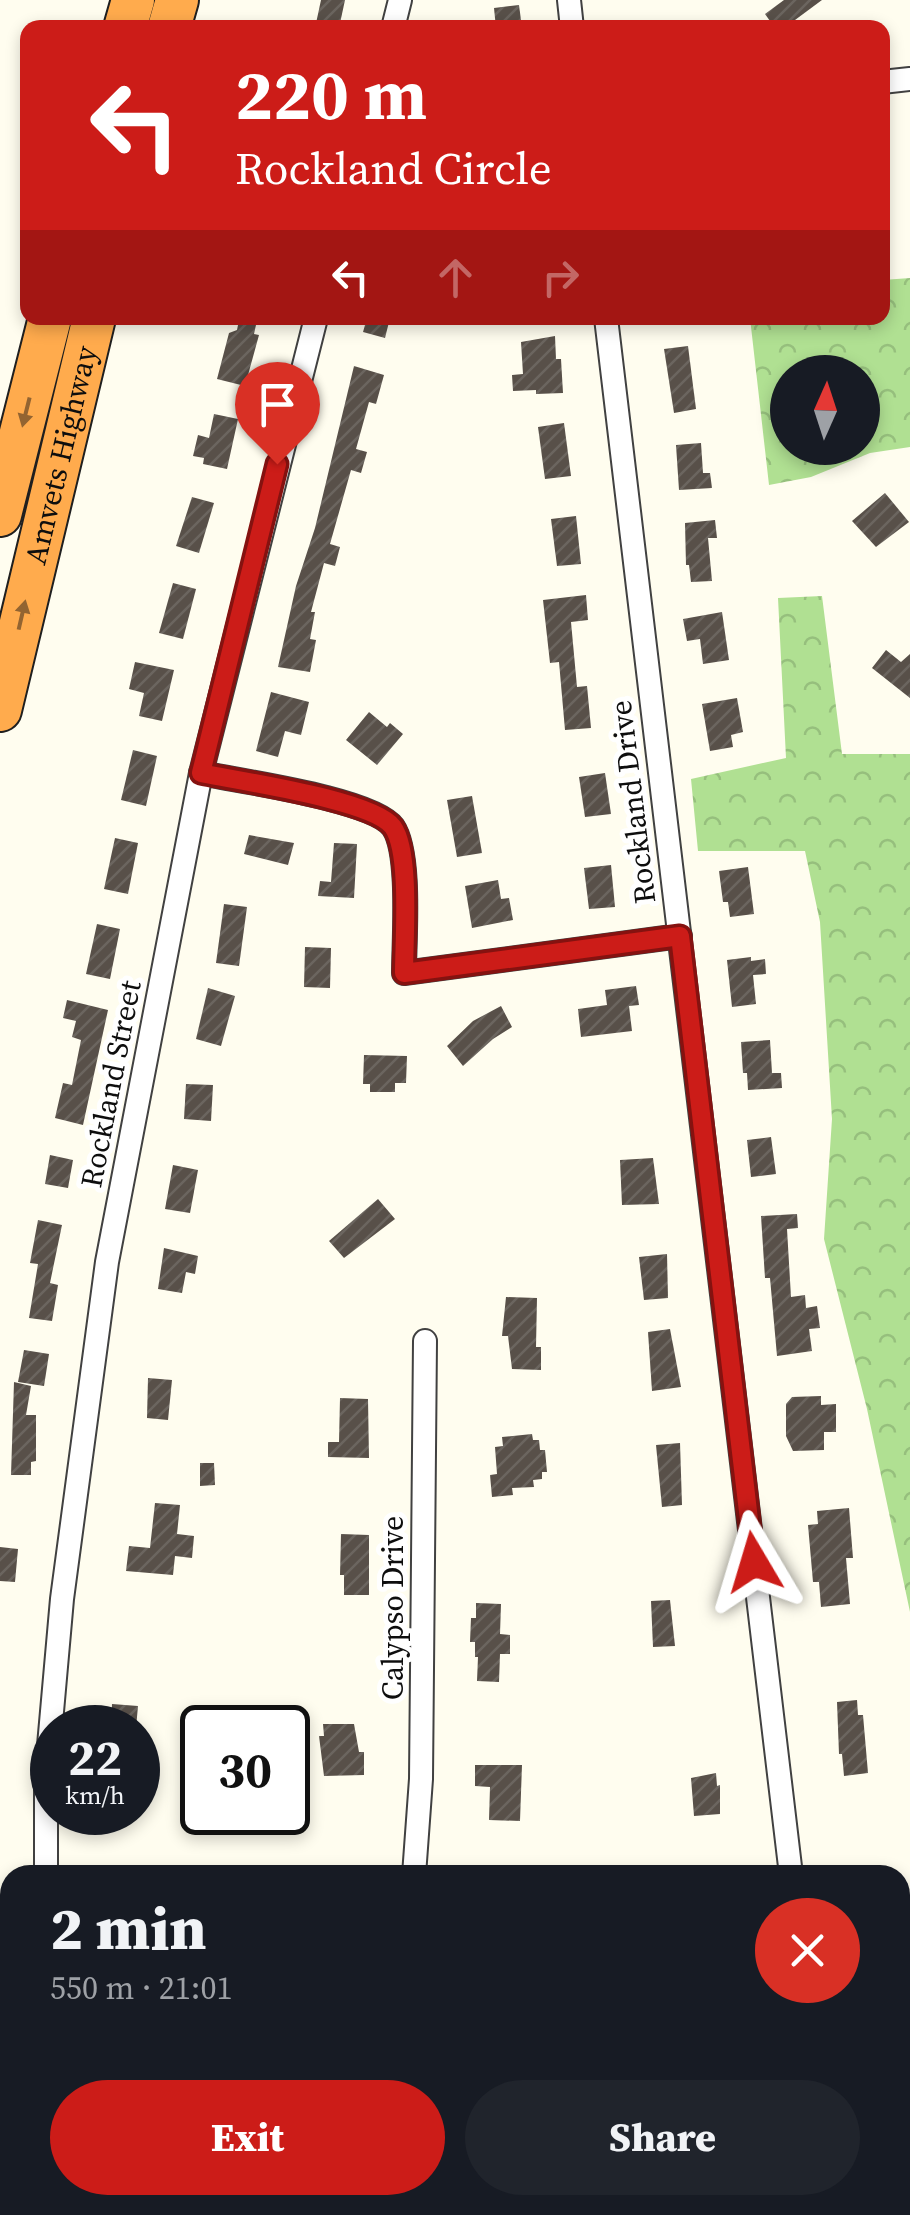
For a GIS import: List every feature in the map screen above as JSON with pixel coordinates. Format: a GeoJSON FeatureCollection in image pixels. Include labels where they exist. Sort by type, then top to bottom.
{"type":"FeatureCollection","features":[{"type":"Feature","properties":{"kind":"highway","name":"Amvets Highway"},"geometry":{"type":"LineString","coordinates":[[0,514],[48,325]]}},
{"type":"Feature","properties":{"kind":"highway","name":"Amvets Highway"},"geometry":{"type":"LineString","coordinates":[[0,710],[92,325]]}},
{"type":"Feature","properties":{"kind":"street","name":"Rockland Street"},"geometry":{"type":"LineString","coordinates":[[46,1865],[46,1779],[62,1600],[107,1262],[201,773],[314,325]]}},
{"type":"Feature","properties":{"kind":"street","name":"Rockland Drive"},"geometry":{"type":"LineString","coordinates":[[607,325],[789,1865]]}},
{"type":"Feature","properties":{"kind":"street"},"geometry":{"type":"LineString","coordinates":[[201,773],[343,802],[381,816],[393,827],[404,868],[404,973],[680,936]]}},
{"type":"Feature","properties":{"kind":"street","name":"Calypso Drive"},"geometry":{"type":"LineString","coordinates":[[415,1865],[421,1779],[425,1342]]}},
{"type":"Feature","properties":{"kind":"green space"},"geometry":{"type":"Polygon","coordinates":[[[910,278],[910,447],[880,452],[880,355],[770,355],[770,465],[840,465],[811,477],[769,485],[751,325],[890,325],[890,279],[910,278]]]}},
{"type":"Feature","properties":{"kind":"green space"},"geometry":{"type":"Polygon","coordinates":[[[822,596],[842,754],[910,754],[910,1612],[867,1409],[824,1239],[832,1119],[820,922],[805,851],[698,851],[691,779],[786,758],[778,598],[822,596]]]}},
{"type":"Feature","properties":{"kind":"building"},"geometry":{"type":"Polygon","coordinates":[[[321,0],[345,0],[341,20],[317,20],[321,0]]]}},
{"type":"Feature","properties":{"kind":"building"},"geometry":{"type":"Polygon","coordinates":[[[784,0],[822,0],[795,20],[769,20],[765,14],[784,0]]]}},
{"type":"Feature","properties":{"kind":"building"},"geometry":{"type":"Polygon","coordinates":[[[519,5],[521,20],[495,20],[494,8],[519,5]]]}},
{"type":"Feature","properties":{"kind":"building"},"geometry":{"type":"Polygon","coordinates":[[[238,325],[256,325],[254,334],[259,335],[245,386],[217,379],[229,333],[237,330],[238,325]]]}},
{"type":"Feature","properties":{"kind":"building"},"geometry":{"type":"Polygon","coordinates":[[[365,325],[388,325],[385,338],[363,332],[365,325]]]}},
{"type":"Feature","properties":{"kind":"building"},"geometry":{"type":"Polygon","coordinates":[[[555,336],[563,393],[513,391],[512,375],[523,374],[521,342],[555,336]]]}},
{"type":"Feature","properties":{"kind":"building"},"geometry":{"type":"Polygon","coordinates":[[[688,346],[696,409],[674,413],[664,349],[688,346]]]}},
{"type":"Feature","properties":{"kind":"building"},"geometry":{"type":"Polygon","coordinates":[[[354,366],[384,375],[376,404],[369,402],[356,449],[367,452],[361,473],[351,470],[330,544],[340,547],[335,566],[324,563],[311,612],[315,612],[310,639],[316,640],[310,672],[278,667],[296,586],[315,528],[354,366]]]}},
{"type":"Feature","properties":{"kind":"building"},"geometry":{"type":"Polygon","coordinates":[[[214,414],[238,419],[227,469],[203,464],[204,458],[193,456],[198,435],[209,438],[214,414]]]}},
{"type":"Feature","properties":{"kind":"building"},"geometry":{"type":"Polygon","coordinates":[[[564,423],[571,476],[545,479],[538,427],[564,423]]]}},
{"type":"Feature","properties":{"kind":"building"},"geometry":{"type":"Polygon","coordinates":[[[701,443],[703,473],[710,473],[712,488],[679,490],[676,445],[701,443]]]}},
{"type":"Feature","properties":{"kind":"building"},"geometry":{"type":"Polygon","coordinates":[[[885,493],[909,522],[876,547],[852,521],[885,493]]]}},
{"type":"Feature","properties":{"kind":"building"},"geometry":{"type":"Polygon","coordinates":[[[192,497],[214,503],[199,553],[176,546],[192,497]]]}},
{"type":"Feature","properties":{"kind":"building"},"geometry":{"type":"Polygon","coordinates":[[[576,516],[581,564],[557,566],[551,519],[576,516]]]}},
{"type":"Feature","properties":{"kind":"building"},"geometry":{"type":"Polygon","coordinates":[[[715,520],[717,538],[708,538],[712,581],[691,582],[686,565],[685,523],[715,520]]]}},
{"type":"Feature","properties":{"kind":"building"},"geometry":{"type":"Polygon","coordinates":[[[173,583],[196,589],[183,639],[159,633],[173,583]]]}},
{"type":"Feature","properties":{"kind":"building"},"geometry":{"type":"Polygon","coordinates":[[[586,595],[588,620],[571,622],[577,687],[587,686],[591,728],[565,730],[559,662],[550,663],[543,600],[586,595]]]}},
{"type":"Feature","properties":{"kind":"building"},"geometry":{"type":"Polygon","coordinates":[[[722,612],[729,660],[703,664],[700,639],[687,641],[683,619],[722,612]]]}},
{"type":"Feature","properties":{"kind":"building"},"geometry":{"type":"Polygon","coordinates":[[[886,650],[901,662],[910,654],[910,698],[872,668],[886,650]]]}},
{"type":"Feature","properties":{"kind":"building"},"geometry":{"type":"Polygon","coordinates":[[[135,662],[174,670],[162,721],[139,716],[144,693],[129,689],[135,662]]]}},
{"type":"Feature","properties":{"kind":"building"},"geometry":{"type":"Polygon","coordinates":[[[271,692],[309,702],[301,735],[285,731],[278,757],[256,751],[271,692]]]}},
{"type":"Feature","properties":{"kind":"building"},"geometry":{"type":"Polygon","coordinates":[[[737,698],[743,732],[731,735],[733,747],[710,751],[702,704],[737,698]]]}},
{"type":"Feature","properties":{"kind":"building"},"geometry":{"type":"Polygon","coordinates":[[[369,712],[403,734],[377,765],[346,740],[369,712]]]}},
{"type":"Feature","properties":{"kind":"building"},"geometry":{"type":"Polygon","coordinates":[[[133,750],[157,756],[146,806],[121,800],[133,750]]]}},
{"type":"Feature","properties":{"kind":"building"},"geometry":{"type":"Polygon","coordinates":[[[605,773],[611,814],[585,817],[579,777],[605,773]]]}},
{"type":"Feature","properties":{"kind":"building"},"geometry":{"type":"Polygon","coordinates":[[[472,796],[482,853],[457,857],[447,800],[472,796]]]}},
{"type":"Feature","properties":{"kind":"building"},"geometry":{"type":"Polygon","coordinates":[[[249,835],[294,843],[288,865],[244,854],[249,835]]]}},
{"type":"Feature","properties":{"kind":"building"},"geometry":{"type":"Polygon","coordinates":[[[115,838],[138,843],[128,894],[104,889],[115,838]]]}},
{"type":"Feature","properties":{"kind":"building"},"geometry":{"type":"Polygon","coordinates":[[[334,843],[357,844],[354,898],[318,896],[320,881],[331,882],[334,843]]]}},
{"type":"Feature","properties":{"kind":"building"},"geometry":{"type":"Polygon","coordinates":[[[611,865],[615,907],[589,909],[584,868],[611,865]]]}},
{"type":"Feature","properties":{"kind":"building"},"geometry":{"type":"Polygon","coordinates":[[[748,867],[754,914],[730,917],[728,902],[723,902],[719,871],[748,867]]]}},
{"type":"Feature","properties":{"kind":"building"},"geometry":{"type":"Polygon","coordinates":[[[498,880],[501,899],[509,898],[513,920],[472,928],[465,886],[498,880]]]}},
{"type":"Feature","properties":{"kind":"building"},"geometry":{"type":"Polygon","coordinates":[[[224,904],[247,907],[239,966],[216,963],[224,904]]]}},
{"type":"Feature","properties":{"kind":"building"},"geometry":{"type":"Polygon","coordinates":[[[97,924],[120,929],[110,979],[86,974],[97,924]]]}},
{"type":"Feature","properties":{"kind":"building"},"geometry":{"type":"Polygon","coordinates":[[[305,947],[331,948],[330,988],[304,987],[305,947]]]}},
{"type":"Feature","properties":{"kind":"building"},"geometry":{"type":"Polygon","coordinates":[[[751,957],[751,961],[765,959],[766,974],[753,975],[756,1004],[732,1007],[727,960],[751,957]]]}},
{"type":"Feature","properties":{"kind":"building"},"geometry":{"type":"Polygon","coordinates":[[[636,986],[639,1005],[629,1006],[632,1031],[581,1037],[578,1009],[607,1005],[605,990],[636,986]]]}},
{"type":"Feature","properties":{"kind":"building"},"geometry":{"type":"Polygon","coordinates":[[[208,988],[235,996],[221,1046],[196,1039],[208,988]]]}},
{"type":"Feature","properties":{"kind":"building"},"geometry":{"type":"Polygon","coordinates":[[[67,1000],[108,1010],[83,1125],[55,1118],[63,1083],[72,1085],[81,1040],[72,1037],[76,1021],[63,1018],[67,1000]]]}},
{"type":"Feature","properties":{"kind":"building"},"geometry":{"type":"Polygon","coordinates":[[[501,1006],[512,1027],[463,1066],[447,1046],[473,1021],[501,1006]]]}},
{"type":"Feature","properties":{"kind":"building"},"geometry":{"type":"Polygon","coordinates":[[[770,1040],[772,1073],[781,1073],[782,1088],[748,1090],[741,1042],[770,1040]]]}},
{"type":"Feature","properties":{"kind":"building"},"geometry":{"type":"Polygon","coordinates":[[[364,1055],[407,1056],[406,1083],[395,1083],[395,1092],[370,1092],[370,1084],[363,1084],[364,1055]]]}},
{"type":"Feature","properties":{"kind":"building"},"geometry":{"type":"Polygon","coordinates":[[[186,1084],[213,1085],[211,1121],[184,1119],[186,1084]]]}},
{"type":"Feature","properties":{"kind":"building"},"geometry":{"type":"Polygon","coordinates":[[[771,1137],[776,1174],[751,1177],[747,1140],[771,1137]]]}},
{"type":"Feature","properties":{"kind":"building"},"geometry":{"type":"Polygon","coordinates":[[[50,1155],[73,1160],[68,1188],[45,1184],[50,1155]]]}},
{"type":"Feature","properties":{"kind":"building"},"geometry":{"type":"Polygon","coordinates":[[[653,1158],[659,1204],[622,1205],[620,1160],[653,1158]]]}},
{"type":"Feature","properties":{"kind":"building"},"geometry":{"type":"Polygon","coordinates":[[[173,1165],[198,1170],[190,1213],[165,1209],[173,1165]]]}},
{"type":"Feature","properties":{"kind":"building"},"geometry":{"type":"Polygon","coordinates":[[[378,1199],[395,1219],[344,1258],[329,1241],[378,1199]]]}},
{"type":"Feature","properties":{"kind":"building"},"geometry":{"type":"Polygon","coordinates":[[[797,1214],[798,1228],[787,1229],[791,1297],[805,1295],[806,1308],[817,1306],[820,1328],[809,1329],[812,1351],[777,1356],[770,1278],[765,1278],[761,1216],[797,1214]]]}},
{"type":"Feature","properties":{"kind":"building"},"geometry":{"type":"Polygon","coordinates":[[[38,1220],[62,1225],[50,1283],[58,1285],[52,1321],[29,1318],[38,1264],[30,1263],[38,1220]]]}},
{"type":"Feature","properties":{"kind":"building"},"geometry":{"type":"Polygon","coordinates":[[[164,1248],[198,1256],[195,1274],[186,1272],[182,1293],[158,1289],[164,1248]]]}},
{"type":"Feature","properties":{"kind":"building"},"geometry":{"type":"Polygon","coordinates":[[[667,1254],[668,1298],[644,1300],[639,1257],[667,1254]]]}},
{"type":"Feature","properties":{"kind":"building"},"geometry":{"type":"Polygon","coordinates":[[[506,1297],[537,1298],[536,1347],[541,1347],[541,1370],[512,1369],[508,1336],[502,1336],[506,1297]]]}},
{"type":"Feature","properties":{"kind":"building"},"geometry":{"type":"Polygon","coordinates":[[[670,1329],[681,1387],[652,1391],[648,1332],[670,1329]]]}},
{"type":"Feature","properties":{"kind":"building"},"geometry":{"type":"Polygon","coordinates":[[[24,1350],[49,1354],[44,1386],[18,1382],[24,1350]]]}},
{"type":"Feature","properties":{"kind":"building"},"geometry":{"type":"Polygon","coordinates":[[[148,1378],[172,1380],[168,1420],[147,1418],[148,1378]]]}},
{"type":"Feature","properties":{"kind":"building"},"geometry":{"type":"Polygon","coordinates":[[[14,1382],[31,1386],[26,1415],[36,1415],[36,1461],[31,1462],[31,1475],[11,1475],[14,1382]]]}},
{"type":"Feature","properties":{"kind":"building"},"geometry":{"type":"Polygon","coordinates":[[[821,1396],[821,1405],[836,1404],[836,1432],[824,1432],[824,1450],[793,1451],[786,1436],[786,1404],[792,1397],[821,1396]]]}},
{"type":"Feature","properties":{"kind":"building"},"geometry":{"type":"Polygon","coordinates":[[[340,1398],[368,1399],[369,1458],[328,1457],[328,1442],[339,1442],[340,1398]]]}},
{"type":"Feature","properties":{"kind":"building"},"geometry":{"type":"Polygon","coordinates":[[[532,1434],[533,1440],[539,1440],[540,1450],[545,1450],[547,1472],[542,1472],[542,1479],[533,1480],[534,1487],[512,1488],[513,1495],[492,1497],[490,1475],[497,1474],[495,1447],[503,1446],[502,1437],[532,1434]]]}},
{"type":"Feature","properties":{"kind":"building"},"geometry":{"type":"Polygon","coordinates":[[[680,1443],[682,1505],[662,1507],[656,1445],[680,1443]]]}},
{"type":"Feature","properties":{"kind":"building"},"geometry":{"type":"Polygon","coordinates":[[[200,1463],[214,1463],[215,1485],[200,1486],[200,1463]]]}},
{"type":"Feature","properties":{"kind":"building"},"geometry":{"type":"Polygon","coordinates":[[[155,1503],[180,1505],[177,1534],[194,1536],[192,1558],[175,1556],[173,1575],[126,1571],[129,1546],[150,1548],[155,1503]]]}},
{"type":"Feature","properties":{"kind":"building"},"geometry":{"type":"Polygon","coordinates":[[[849,1508],[853,1558],[846,1558],[850,1604],[821,1607],[819,1582],[813,1582],[808,1525],[818,1524],[817,1511],[849,1508]]]}},
{"type":"Feature","properties":{"kind":"building"},"geometry":{"type":"Polygon","coordinates":[[[341,1534],[369,1535],[369,1595],[344,1595],[344,1575],[340,1575],[341,1534]]]}},
{"type":"Feature","properties":{"kind":"building"},"geometry":{"type":"Polygon","coordinates":[[[0,1547],[18,1549],[15,1582],[0,1581],[0,1547]]]}},
{"type":"Feature","properties":{"kind":"building"},"geometry":{"type":"Polygon","coordinates":[[[670,1600],[675,1646],[653,1647],[651,1601],[670,1600]]]}},
{"type":"Feature","properties":{"kind":"building"},"geometry":{"type":"Polygon","coordinates":[[[476,1603],[501,1604],[500,1634],[510,1635],[510,1654],[500,1654],[499,1682],[477,1681],[478,1657],[475,1642],[470,1642],[476,1603]]]}},
{"type":"Feature","properties":{"kind":"building"},"geometry":{"type":"Polygon","coordinates":[[[857,1700],[858,1715],[863,1715],[868,1773],[844,1776],[837,1702],[857,1700]]]}},
{"type":"Feature","properties":{"kind":"building"},"geometry":{"type":"Polygon","coordinates":[[[323,1724],[354,1724],[359,1752],[364,1752],[364,1775],[324,1776],[319,1736],[324,1736],[323,1724]]]}},
{"type":"Feature","properties":{"kind":"building"},"geometry":{"type":"Polygon","coordinates":[[[475,1765],[522,1765],[520,1821],[489,1820],[490,1787],[475,1786],[475,1765]]]}},
{"type":"Feature","properties":{"kind":"building"},"geometry":{"type":"Polygon","coordinates":[[[716,1773],[720,1814],[694,1816],[691,1778],[716,1773]]]}},
{"type":"Feature","properties":{"kind":"route"},"geometry":{"type":"LineString","coordinates":[[277,464],[201,773],[343,802],[381,816],[393,827],[404,868],[404,973],[680,936],[754,1562]]}}]}
